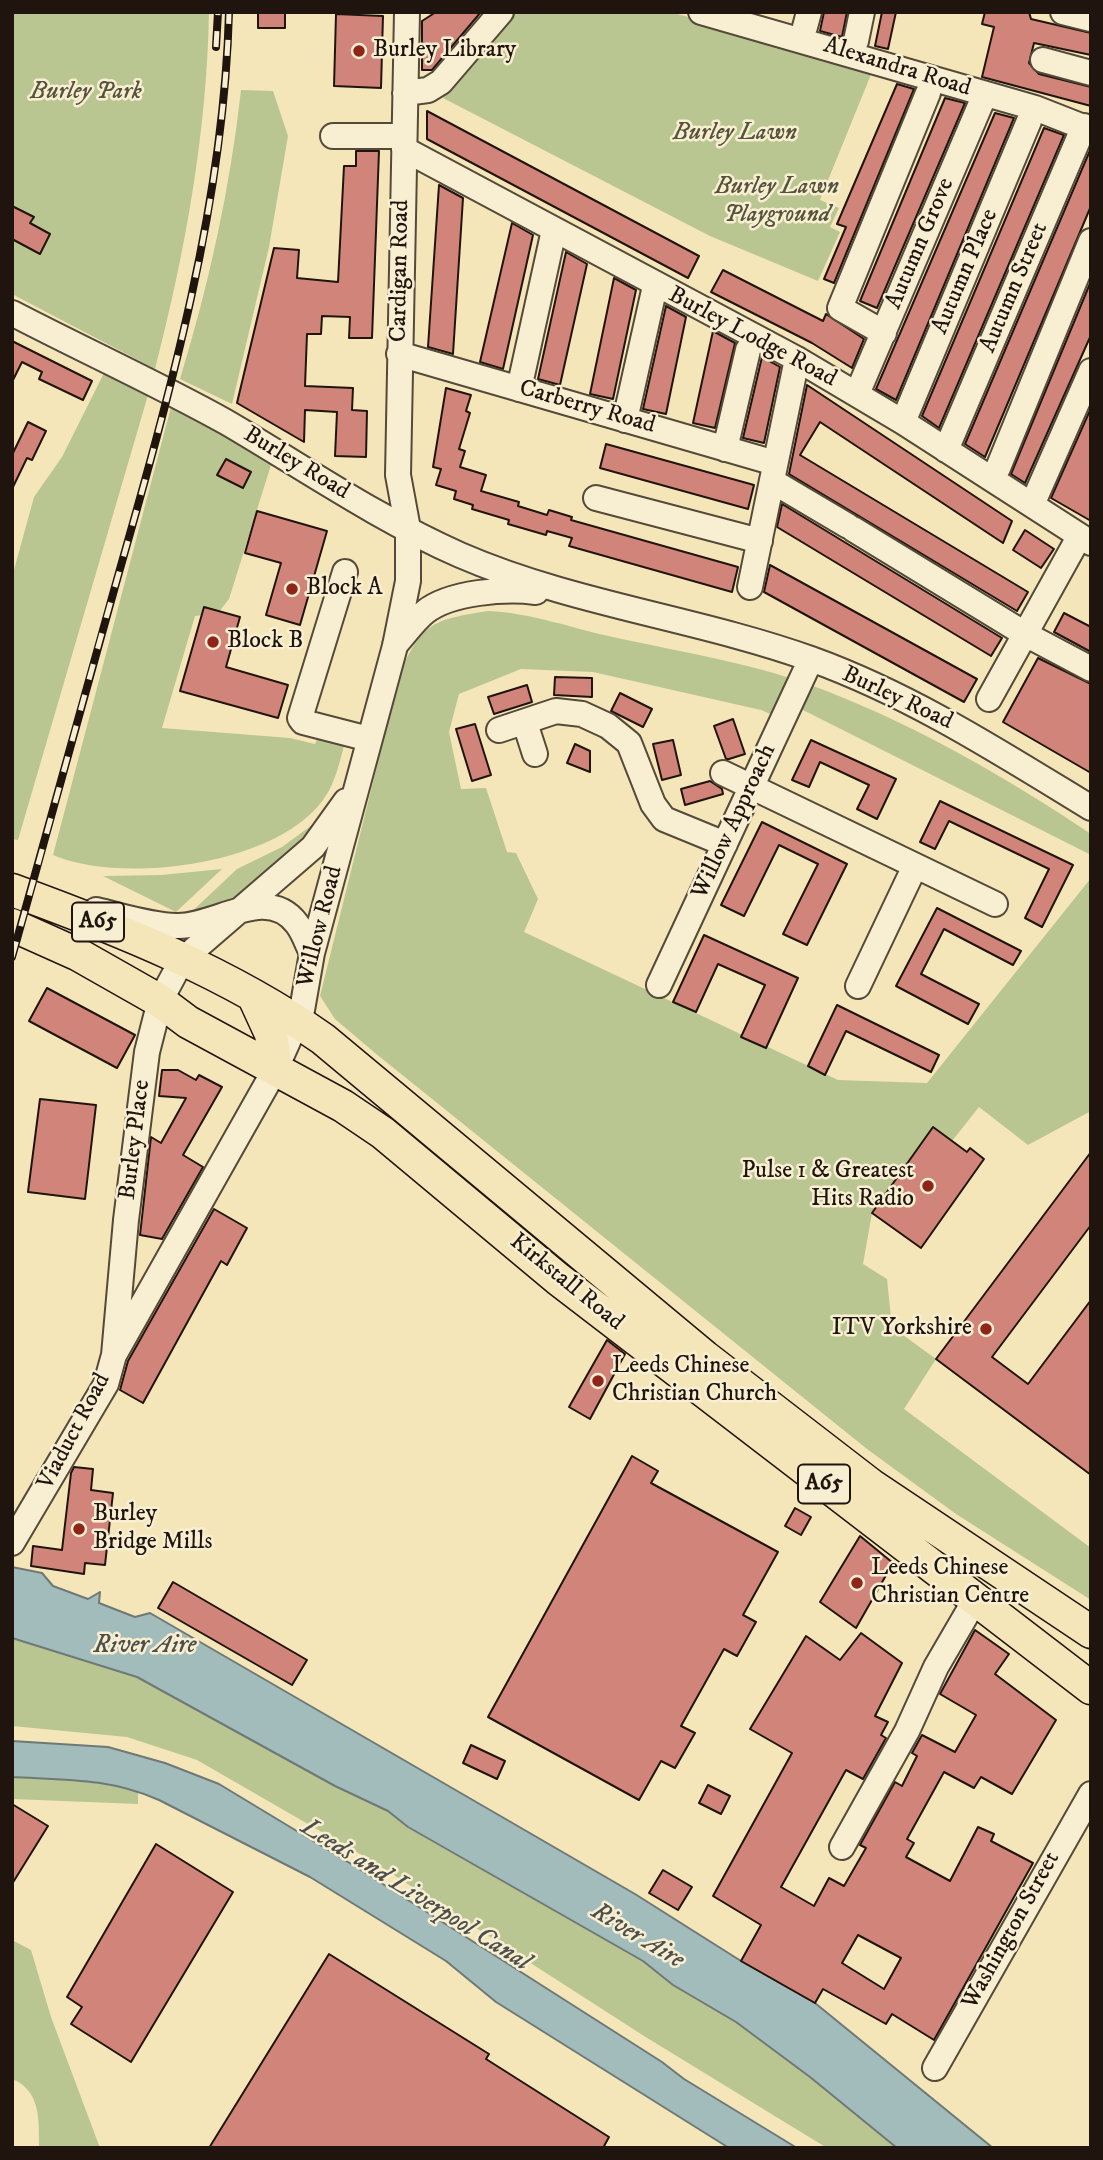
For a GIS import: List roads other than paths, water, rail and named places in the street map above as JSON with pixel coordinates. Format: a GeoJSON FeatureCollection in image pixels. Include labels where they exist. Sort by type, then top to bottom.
{"type":"FeatureCollection","features":[{"type":"Feature","properties":{"kind":"main road","name":"Kirkstall Road"},"geometry":{"type":"LineString","coordinates":[[12,890],[82,915],[182,960],[296,1020],[323,1039],[725,1373],[871,1485],[1081,1626]]}},
{"type":"Feature","properties":{"kind":"main road","name":"Kirkstall Road"},"geometry":{"type":"LineString","coordinates":[[12,925],[79,955],[160,1001],[188,1022],[276,1068],[383,1133],[558,1279],[1091,1688]]}},
{"type":"Feature","properties":{"kind":"main road"},"geometry":{"type":"LineString","coordinates":[[182,960],[181,998],[188,1022]]}},
{"type":"Feature","properties":{"kind":"main road"},"geometry":{"type":"LineString","coordinates":[[254,997],[271,1034],[276,1068]]}},
{"type":"Feature","properties":{"kind":"main road"},"geometry":{"type":"LineString","coordinates":[[1056,1660],[1052,1643],[1060,1629],[1081,1626]]}},
{"type":"Feature","properties":{"kind":"street","name":"Cardigan Road"},"geometry":{"type":"LineString","coordinates":[[407,12],[398,475],[408,529]]}},
{"type":"Feature","properties":{"kind":"street"},"geometry":{"type":"LineString","coordinates":[[405,93],[428,90],[441,82],[501,12]]}},
{"type":"Feature","properties":{"kind":"street","name":"Alexandra Road"},"geometry":{"type":"LineString","coordinates":[[701,12],[985,94],[1087,128]]}},
{"type":"Feature","properties":{"kind":"street"},"geometry":{"type":"LineString","coordinates":[[856,41],[862,12]]}},
{"type":"Feature","properties":{"kind":"street"},"geometry":{"type":"LineString","coordinates":[[1063,12],[1091,19]]}},
{"type":"Feature","properties":{"kind":"street"},"geometry":{"type":"LineString","coordinates":[[1043,60],[1091,73]]}},
{"type":"Feature","properties":{"kind":"street"},"geometry":{"type":"LineString","coordinates":[[884,333],[840,308],[928,93]]}},
{"type":"Feature","properties":{"kind":"street","name":"Autumn Grove"},"geometry":{"type":"LineString","coordinates":[[857,394],[985,94]]}},
{"type":"Feature","properties":{"kind":"street","name":"Autumn Place"},"geometry":{"type":"LineString","coordinates":[[903,422],[1030,121]]}},
{"type":"Feature","properties":{"kind":"street","name":"Autumn Street"},"geometry":{"type":"LineString","coordinates":[[946,450],[1087,128]]}},
{"type":"Feature","properties":{"kind":"street"},"geometry":{"type":"LineString","coordinates":[[333,136],[404,142]]}},
{"type":"Feature","properties":{"kind":"street","name":"Burley Lodge Road"},"geometry":{"type":"LineString","coordinates":[[404,142],[554,230],[655,286],[797,359],[857,394],[1085,540]]}},
{"type":"Feature","properties":{"kind":"street"},"geometry":{"type":"LineString","coordinates":[[519,388],[554,230]]}},
{"type":"Feature","properties":{"kind":"street"},"geometry":{"type":"LineString","coordinates":[[998,468],[1091,241]]}},
{"type":"Feature","properties":{"kind":"street"},"geometry":{"type":"LineString","coordinates":[[625,419],[655,286]]}},
{"type":"Feature","properties":{"kind":"street","name":"Burley Road"},"geometry":{"type":"LineString","coordinates":[[12,313],[223,421],[408,529],[460,555],[586,598],[603,612],[628,620],[653,625],[687,624],[811,659],[875,685],[969,734],[1091,808]]}},
{"type":"Feature","properties":{"kind":"street"},"geometry":{"type":"LineString","coordinates":[[725,449],[748,350]]}},
{"type":"Feature","properties":{"kind":"street","name":"Carberry Road"},"geometry":{"type":"LineString","coordinates":[[399,354],[725,449],[774,472],[850,528],[1026,634],[1091,669]]}},
{"type":"Feature","properties":{"kind":"street"},"geometry":{"type":"LineString","coordinates":[[750,587],[797,359]]}},
{"type":"Feature","properties":{"kind":"street"},"geometry":{"type":"LineString","coordinates":[[1032,505],[1091,370]]}},
{"type":"Feature","properties":{"kind":"street"},"geometry":{"type":"LineString","coordinates":[[596,498],[760,541]]}},
{"type":"Feature","properties":{"kind":"street","name":"Willow Road"},"geometry":{"type":"LineString","coordinates":[[276,1068],[302,1010],[312,953],[395,646],[408,581],[408,529]]}},
{"type":"Feature","properties":{"kind":"street"},"geometry":{"type":"LineString","coordinates":[[989,699],[1085,540]]}},
{"type":"Feature","properties":{"kind":"street"},"geometry":{"type":"LineString","coordinates":[[345,572],[300,718],[303,722],[369,739]]}},
{"type":"Feature","properties":{"kind":"street"},"geometry":{"type":"LineString","coordinates":[[395,646],[426,611],[456,599],[513,589],[586,598]]}},
{"type":"Feature","properties":{"kind":"street","name":"Willow Approach"},"geometry":{"type":"LineString","coordinates":[[659,985],[811,659]]}},
{"type":"Feature","properties":{"kind":"street"},"geometry":{"type":"LineString","coordinates":[[499,730],[556,711],[582,714],[608,726],[629,743],[653,804],[664,819],[725,844]]}},
{"type":"Feature","properties":{"kind":"street"},"geometry":{"type":"LineString","coordinates":[[524,723],[535,754]]}},
{"type":"Feature","properties":{"kind":"street"},"geometry":{"type":"LineString","coordinates":[[723,773],[995,904]]}},
{"type":"Feature","properties":{"kind":"street","name":"Willow Road"},"geometry":{"type":"LineString","coordinates":[[182,960],[313,847],[331,825],[357,782]]}},
{"type":"Feature","properties":{"kind":"street"},"geometry":{"type":"LineString","coordinates":[[858,986],[915,866]]}},
{"type":"Feature","properties":{"kind":"street"},"geometry":{"type":"LineString","coordinates":[[12,890],[147,922],[177,926],[207,922],[242,908],[270,907],[287,914],[298,924],[312,953]]}},
{"type":"Feature","properties":{"kind":"street","name":"Burley Place"},"geometry":{"type":"LineString","coordinates":[[114,1355],[147,1052],[160,1001],[182,960]]}},
{"type":"Feature","properties":{"kind":"street"},"geometry":{"type":"LineString","coordinates":[[114,1355],[276,1068]]}},
{"type":"Feature","properties":{"kind":"street"},"geometry":{"type":"LineString","coordinates":[[120,1281],[132,1288],[154,1288]]}},
{"type":"Feature","properties":{"kind":"street","name":"Viaduct Road"},"geometry":{"type":"LineString","coordinates":[[12,1544],[106,1384],[114,1355]]}},
{"type":"Feature","properties":{"kind":"street"},"geometry":{"type":"LineString","coordinates":[[842,1847],[907,1731],[936,1667],[975,1600]]}},
{"type":"Feature","properties":{"kind":"street","name":"Washington Street"},"geometry":{"type":"LineString","coordinates":[[935,2068],[1091,1794]]}},
{"type":"Feature","properties":{"kind":"water","name":"River Aire"},"geometry":{"type":"Polygon","coordinates":[[[12,1567],[42,1573],[53,1586],[88,1599],[100,1592],[99,1603],[135,1617],[150,1613],[635,1894],[741,1961],[815,2003],[993,2148],[897,2148],[810,2077],[736,2022],[673,1985],[643,1961],[408,1827],[388,1811],[335,1786],[137,1677],[12,1638],[12,1567]]]}},
{"type":"Feature","properties":{"kind":"water"},"geometry":{"type":"Polygon","coordinates":[[[12,1741],[108,1747],[165,1763],[219,1784],[353,1865],[662,2062],[684,2079],[797,2148],[729,2148],[496,2002],[446,1961],[310,1877],[159,1800],[105,1784],[12,1777],[12,1741]]]}},
{"type":"Feature","properties":{"kind":"railway"},"geometry":{"type":"LineString","coordinates":[[216,47],[218,12]]}},
{"type":"Feature","properties":{"kind":"railway"},"geometry":{"type":"LineString","coordinates":[[12,957],[175,368],[205,227],[217,155],[229,12]]}},
{"type":"Feature","properties":{"kind":"place","name":"Burley Library"},"geometry":{"type":"Point","coordinates":[359,51]}},
{"type":"Feature","properties":{"kind":"place","name":"Block A"},"geometry":{"type":"Point","coordinates":[292,589]}},
{"type":"Feature","properties":{"kind":"place","name":"Block B"},"geometry":{"type":"Point","coordinates":[213,642]}},
{"type":"Feature","properties":{"kind":"place","name":"Pulse 1 & Greatest Hits Radio"},"geometry":{"type":"Point","coordinates":[928,1186]}},
{"type":"Feature","properties":{"kind":"place","name":"ITV Yorkshire"},"geometry":{"type":"Point","coordinates":[986,1329]}},
{"type":"Feature","properties":{"kind":"place","name":"Leeds Chinese Christian Church"},"geometry":{"type":"Point","coordinates":[598,1381]}},
{"type":"Feature","properties":{"kind":"place","name":"Burley Bridge Mills"},"geometry":{"type":"Point","coordinates":[79,1529]}},
{"type":"Feature","properties":{"kind":"place","name":"Leeds Chinese Christian Centre"},"geometry":{"type":"Point","coordinates":[857,1583]}},
{"type":"Feature","properties":{"kind":"park label","name":"Burley Park"},"geometry":{"type":"Point","coordinates":[86,93]}},
{"type":"Feature","properties":{"kind":"park label","name":"Burley Lawn"},"geometry":{"type":"Point","coordinates":[735,134]}},
{"type":"Feature","properties":{"kind":"park label","name":"Burley Lawn Playground"},"geometry":{"type":"Point","coordinates":[777,202]}},
{"type":"Feature","properties":{"kind":"water label","name":"Leeds and Liverpool Canal"},"geometry":{"type":"Point","coordinates":[415,1896]}}]}
